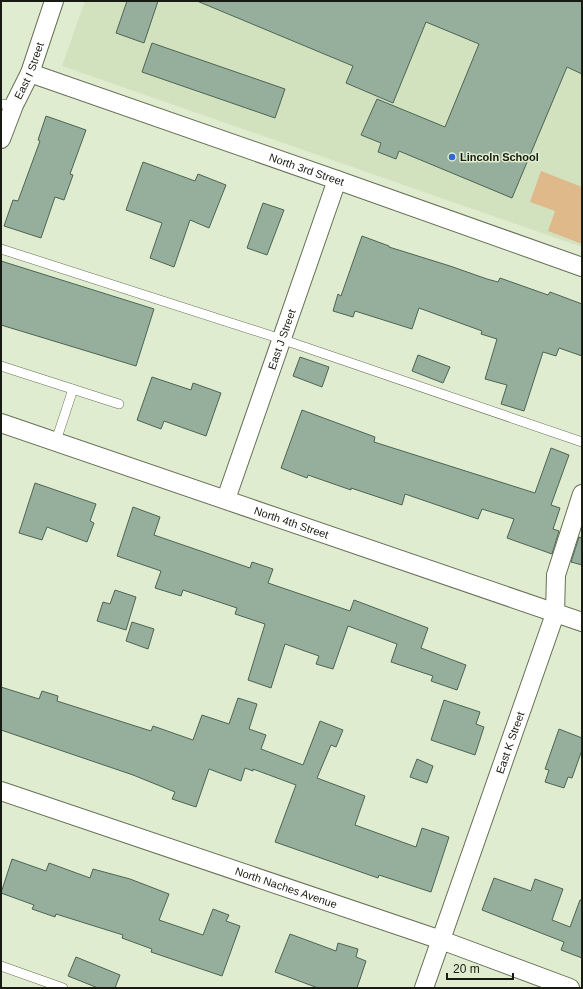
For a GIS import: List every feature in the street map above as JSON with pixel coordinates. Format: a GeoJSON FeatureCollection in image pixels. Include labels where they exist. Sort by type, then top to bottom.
{"type":"FeatureCollection","features":[{"type":"Feature","properties":{"kind":"street","name":"East I Street"},"geometry":{"type":"LineString","coordinates":[[1,139],[7,104],[30,73],[54,1]]}},
{"type":"Feature","properties":{"kind":"street","name":"North 3rd Street"},"geometry":{"type":"LineString","coordinates":[[30,73],[337,180],[582,268]]}},
{"type":"Feature","properties":{"kind":"street","name":"East J Street"},"geometry":{"type":"LineString","coordinates":[[226,499],[337,180]]}},
{"type":"Feature","properties":{"kind":"street","name":"North 4th Street"},"geometry":{"type":"LineString","coordinates":[[1,423],[582,622]]}},
{"type":"Feature","properties":{"kind":"street","name":"East K Street"},"geometry":{"type":"LineString","coordinates":[[424,988],[555,614],[556,575],[582,494]]}},
{"type":"Feature","properties":{"kind":"street","name":"North Naches Avenue"},"geometry":{"type":"LineString","coordinates":[[1,791],[441,940],[570,988]]}},
{"type":"Feature","properties":{"kind":"lane"},"geometry":{"type":"LineString","coordinates":[[1,249],[282,339],[582,442]]}},
{"type":"Feature","properties":{"kind":"lane"},"geometry":{"type":"LineString","coordinates":[[1,366],[119,404]]}},
{"type":"Feature","properties":{"kind":"lane"},"geometry":{"type":"LineString","coordinates":[[56,441],[73,389]]}},
{"type":"Feature","properties":{"kind":"lane"},"geometry":{"type":"LineString","coordinates":[[1,966],[63,988]]}},
{"type":"Feature","properties":{"kind":"shaded area","name":"Lincoln School"},"geometry":{"type":"Polygon","coordinates":[[[85,1],[582,1],[582,247],[62,66],[85,1]]]}},
{"type":"Feature","properties":{"kind":"shaded area"},"geometry":{"type":"Polygon","coordinates":[[[541,171],[582,187],[582,244],[548,231],[555,211],[530,202],[541,171]]]}},
{"type":"Feature","properties":{"kind":"building"},"geometry":{"type":"Polygon","coordinates":[[[127,1],[158,1],[144,43],[116,33],[127,1]]]}},
{"type":"Feature","properties":{"kind":"building"},"geometry":{"type":"Polygon","coordinates":[[[197,1],[582,1],[582,74],[567,67],[512,198],[399,151],[396,159],[378,152],[381,143],[361,135],[377,99],[445,127],[479,44],[426,22],[393,103],[346,83],[353,66],[197,1]]]}},
{"type":"Feature","properties":{"kind":"building"},"geometry":{"type":"Polygon","coordinates":[[[152,43],[285,89],[275,118],[142,72],[152,43]]]}},
{"type":"Feature","properties":{"kind":"building"},"geometry":{"type":"Polygon","coordinates":[[[46,116],[86,130],[70,174],[73,175],[64,200],[55,197],[41,238],[4,226],[13,200],[18,201],[40,141],[38,140],[46,116]]]}},
{"type":"Feature","properties":{"kind":"building"},"geometry":{"type":"Polygon","coordinates":[[[143,162],[195,181],[198,174],[226,185],[209,228],[190,220],[174,267],[150,258],[162,223],[126,210],[143,162]]]}},
{"type":"Feature","properties":{"kind":"building"},"geometry":{"type":"Polygon","coordinates":[[[263,203],[284,210],[267,255],[247,248],[263,203]]]}},
{"type":"Feature","properties":{"kind":"building"},"geometry":{"type":"Polygon","coordinates":[[[362,236],[389,247],[487,279],[498,282],[500,278],[548,295],[550,292],[582,304],[582,356],[559,348],[556,356],[543,352],[524,411],[501,404],[507,385],[485,379],[497,339],[481,334],[482,331],[419,308],[412,329],[355,311],[353,317],[333,311],[338,294],[341,296],[362,236]]]}},
{"type":"Feature","properties":{"kind":"building"},"geometry":{"type":"Polygon","coordinates":[[[1,261],[154,309],[136,366],[1,325],[1,261]]]}},
{"type":"Feature","properties":{"kind":"building"},"geometry":{"type":"Polygon","coordinates":[[[418,355],[450,367],[443,383],[412,371],[418,355]]]}},
{"type":"Feature","properties":{"kind":"building"},"geometry":{"type":"Polygon","coordinates":[[[300,357],[329,367],[322,387],[293,376],[300,357]]]}},
{"type":"Feature","properties":{"kind":"building"},"geometry":{"type":"Polygon","coordinates":[[[152,377],[191,390],[193,383],[221,393],[206,436],[164,421],[161,429],[137,420],[152,377]]]}},
{"type":"Feature","properties":{"kind":"building"},"geometry":{"type":"Polygon","coordinates":[[[302,410],[375,437],[374,442],[535,493],[551,448],[569,455],[551,505],[560,508],[553,529],[559,531],[552,554],[507,538],[514,519],[482,509],[478,519],[405,494],[402,505],[351,488],[351,490],[308,475],[307,478],[281,468],[302,410]]]}},
{"type":"Feature","properties":{"kind":"building"},"geometry":{"type":"Polygon","coordinates":[[[35,483],[96,504],[90,521],[94,523],[87,542],[47,527],[42,540],[19,533],[35,483]]]}},
{"type":"Feature","properties":{"kind":"building"},"geometry":{"type":"Polygon","coordinates":[[[133,507],[160,517],[154,535],[250,568],[252,562],[273,569],[268,583],[350,611],[354,600],[428,628],[421,648],[466,665],[457,690],[431,681],[433,676],[391,662],[397,644],[348,626],[333,669],[316,664],[319,656],[285,644],[271,688],[248,680],[265,624],[235,614],[237,608],[183,590],[181,596],[155,588],[161,571],[117,556],[133,507]]]}},
{"type":"Feature","properties":{"kind":"building"},"geometry":{"type":"Polygon","coordinates":[[[579,537],[582,538],[582,565],[571,562],[579,537]]]}},
{"type":"Feature","properties":{"kind":"building"},"geometry":{"type":"Polygon","coordinates":[[[115,590],[136,597],[126,630],[97,621],[103,602],[110,604],[115,590]]]}},
{"type":"Feature","properties":{"kind":"building"},"geometry":{"type":"Polygon","coordinates":[[[132,622],[154,629],[148,649],[126,641],[132,622]]]}},
{"type":"Feature","properties":{"kind":"building"},"geometry":{"type":"Polygon","coordinates":[[[1,687],[39,699],[42,691],[58,696],[57,701],[151,731],[153,726],[193,740],[202,715],[229,724],[238,698],[257,704],[249,729],[266,735],[261,749],[303,765],[320,721],[343,730],[336,747],[331,745],[317,778],[365,796],[355,825],[416,847],[422,828],[449,837],[431,892],[379,875],[378,878],[275,842],[296,785],[253,769],[253,771],[245,768],[241,781],[209,769],[196,807],[172,799],[175,792],[133,775],[1,730],[1,687]]]}},
{"type":"Feature","properties":{"kind":"building"},"geometry":{"type":"Polygon","coordinates":[[[444,700],[480,712],[476,724],[484,727],[475,755],[431,740],[444,700]]]}},
{"type":"Feature","properties":{"kind":"building"},"geometry":{"type":"Polygon","coordinates":[[[559,729],[582,738],[582,750],[572,778],[568,777],[564,788],[545,782],[549,770],[545,769],[559,729]]]}},
{"type":"Feature","properties":{"kind":"building"},"geometry":{"type":"Polygon","coordinates":[[[417,759],[433,766],[427,783],[410,777],[417,759]]]}},
{"type":"Feature","properties":{"kind":"building"},"geometry":{"type":"Polygon","coordinates":[[[12,859],[46,871],[49,863],[90,878],[93,869],[130,879],[169,894],[159,920],[203,935],[213,909],[229,915],[226,921],[240,926],[222,976],[151,952],[152,949],[122,938],[123,935],[56,914],[55,917],[32,909],[34,905],[1,893],[12,859]]]}},
{"type":"Feature","properties":{"kind":"building"},"geometry":{"type":"Polygon","coordinates":[[[494,878],[531,891],[535,879],[563,889],[552,920],[570,927],[580,900],[582,900],[582,958],[561,950],[564,942],[482,910],[494,878]]]}},
{"type":"Feature","properties":{"kind":"building"},"geometry":{"type":"Polygon","coordinates":[[[290,934],[336,951],[338,943],[358,949],[356,957],[366,961],[357,988],[318,988],[275,972],[290,934]]]}},
{"type":"Feature","properties":{"kind":"building"},"geometry":{"type":"Polygon","coordinates":[[[76,957],[120,975],[115,988],[98,988],[68,976],[76,957]]]}},
{"type":"Feature","properties":{"kind":"place","name":"Lincoln School"},"geometry":{"type":"Point","coordinates":[452,157]}}]}
